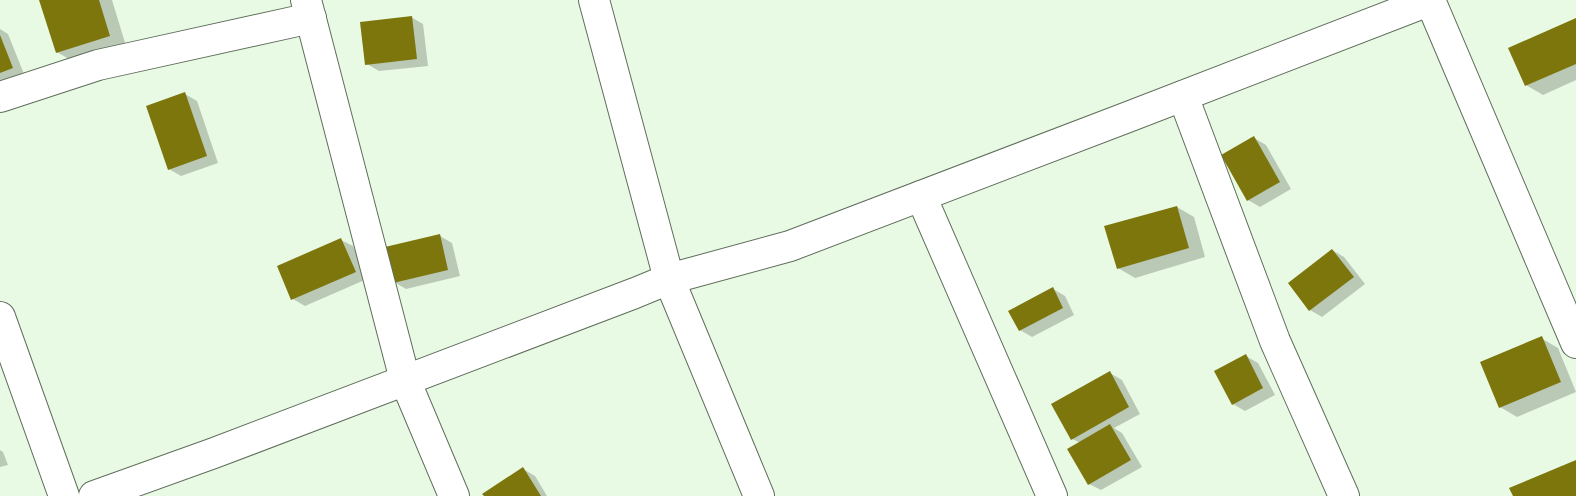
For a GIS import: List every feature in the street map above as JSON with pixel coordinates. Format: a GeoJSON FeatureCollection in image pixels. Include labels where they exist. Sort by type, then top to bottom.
{"type":"FeatureCollection","features":[{"type":"Feature","properties":{"kind":"street"},"geometry":{"type":"LineString","coordinates":[[594,0],[669,279],[759,496]]}},
{"type":"Feature","properties":{"kind":"street"},"geometry":{"type":"LineString","coordinates":[[94,496],[124,491],[669,279],[790,246],[1431,0],[1576,344]]}},
{"type":"Feature","properties":{"kind":"street"},"geometry":{"type":"LineString","coordinates":[[0,97],[98,65],[309,9],[405,380],[454,496]]}},
{"type":"Feature","properties":{"kind":"street"},"geometry":{"type":"LineString","coordinates":[[1183,96],[1275,340],[1344,496]]}},
{"type":"Feature","properties":{"kind":"street"},"geometry":{"type":"LineString","coordinates":[[921,196],[1052,496]]}},
{"type":"Feature","properties":{"kind":"street"},"geometry":{"type":"LineString","coordinates":[[0,317],[64,496]]}},
{"type":"Feature","properties":{"kind":"building"},"geometry":{"type":"Polygon","coordinates":[[[39,0],[99,0],[110,36],[56,53],[39,0]]]}},
{"type":"Feature","properties":{"kind":"building"},"geometry":{"type":"Polygon","coordinates":[[[412,16],[417,59],[365,65],[360,22],[412,16]]]}},
{"type":"Feature","properties":{"kind":"building"},"geometry":{"type":"Polygon","coordinates":[[[1576,18],[1576,64],[1525,86],[1508,48],[1576,18]]]}},
{"type":"Feature","properties":{"kind":"building"},"geometry":{"type":"Polygon","coordinates":[[[0,35],[13,68],[0,73],[0,35]]]}},
{"type":"Feature","properties":{"kind":"building"},"geometry":{"type":"Polygon","coordinates":[[[185,92],[207,156],[168,170],[146,106],[185,92]]]}},
{"type":"Feature","properties":{"kind":"building"},"geometry":{"type":"Polygon","coordinates":[[[1254,136],[1280,182],[1247,201],[1221,155],[1254,136]]]}},
{"type":"Feature","properties":{"kind":"building"},"geometry":{"type":"Polygon","coordinates":[[[1177,206],[1189,248],[1117,269],[1104,226],[1177,206]]]}},
{"type":"Feature","properties":{"kind":"building"},"geometry":{"type":"Polygon","coordinates":[[[440,234],[448,270],[393,283],[385,247],[440,234]]]}},
{"type":"Feature","properties":{"kind":"building"},"geometry":{"type":"Polygon","coordinates":[[[341,238],[356,272],[291,300],[277,266],[341,238]]]}},
{"type":"Feature","properties":{"kind":"building"},"geometry":{"type":"Polygon","coordinates":[[[1332,249],[1354,277],[1309,311],[1288,283],[1332,249]]]}},
{"type":"Feature","properties":{"kind":"building"},"geometry":{"type":"Polygon","coordinates":[[[1053,287],[1063,308],[1019,331],[1008,311],[1053,287]]]}},
{"type":"Feature","properties":{"kind":"building"},"geometry":{"type":"Polygon","coordinates":[[[1542,336],[1561,382],[1499,408],[1480,362],[1542,336]]]}},
{"type":"Feature","properties":{"kind":"building"},"geometry":{"type":"Polygon","coordinates":[[[1246,354],[1263,388],[1232,405],[1214,371],[1246,354]]]}},
{"type":"Feature","properties":{"kind":"building"},"geometry":{"type":"Polygon","coordinates":[[[1110,371],[1129,407],[1071,440],[1051,404],[1110,371]]]}},
{"type":"Feature","properties":{"kind":"building"},"geometry":{"type":"Polygon","coordinates":[[[1110,424],[1131,460],[1088,485],[1067,449],[1110,424]]]}},
{"type":"Feature","properties":{"kind":"building"},"geometry":{"type":"Polygon","coordinates":[[[1576,460],[1576,496],[1513,496],[1509,488],[1576,460]]]}},
{"type":"Feature","properties":{"kind":"building"},"geometry":{"type":"Polygon","coordinates":[[[523,467],[541,496],[484,496],[482,494],[523,467]]]}}]}
